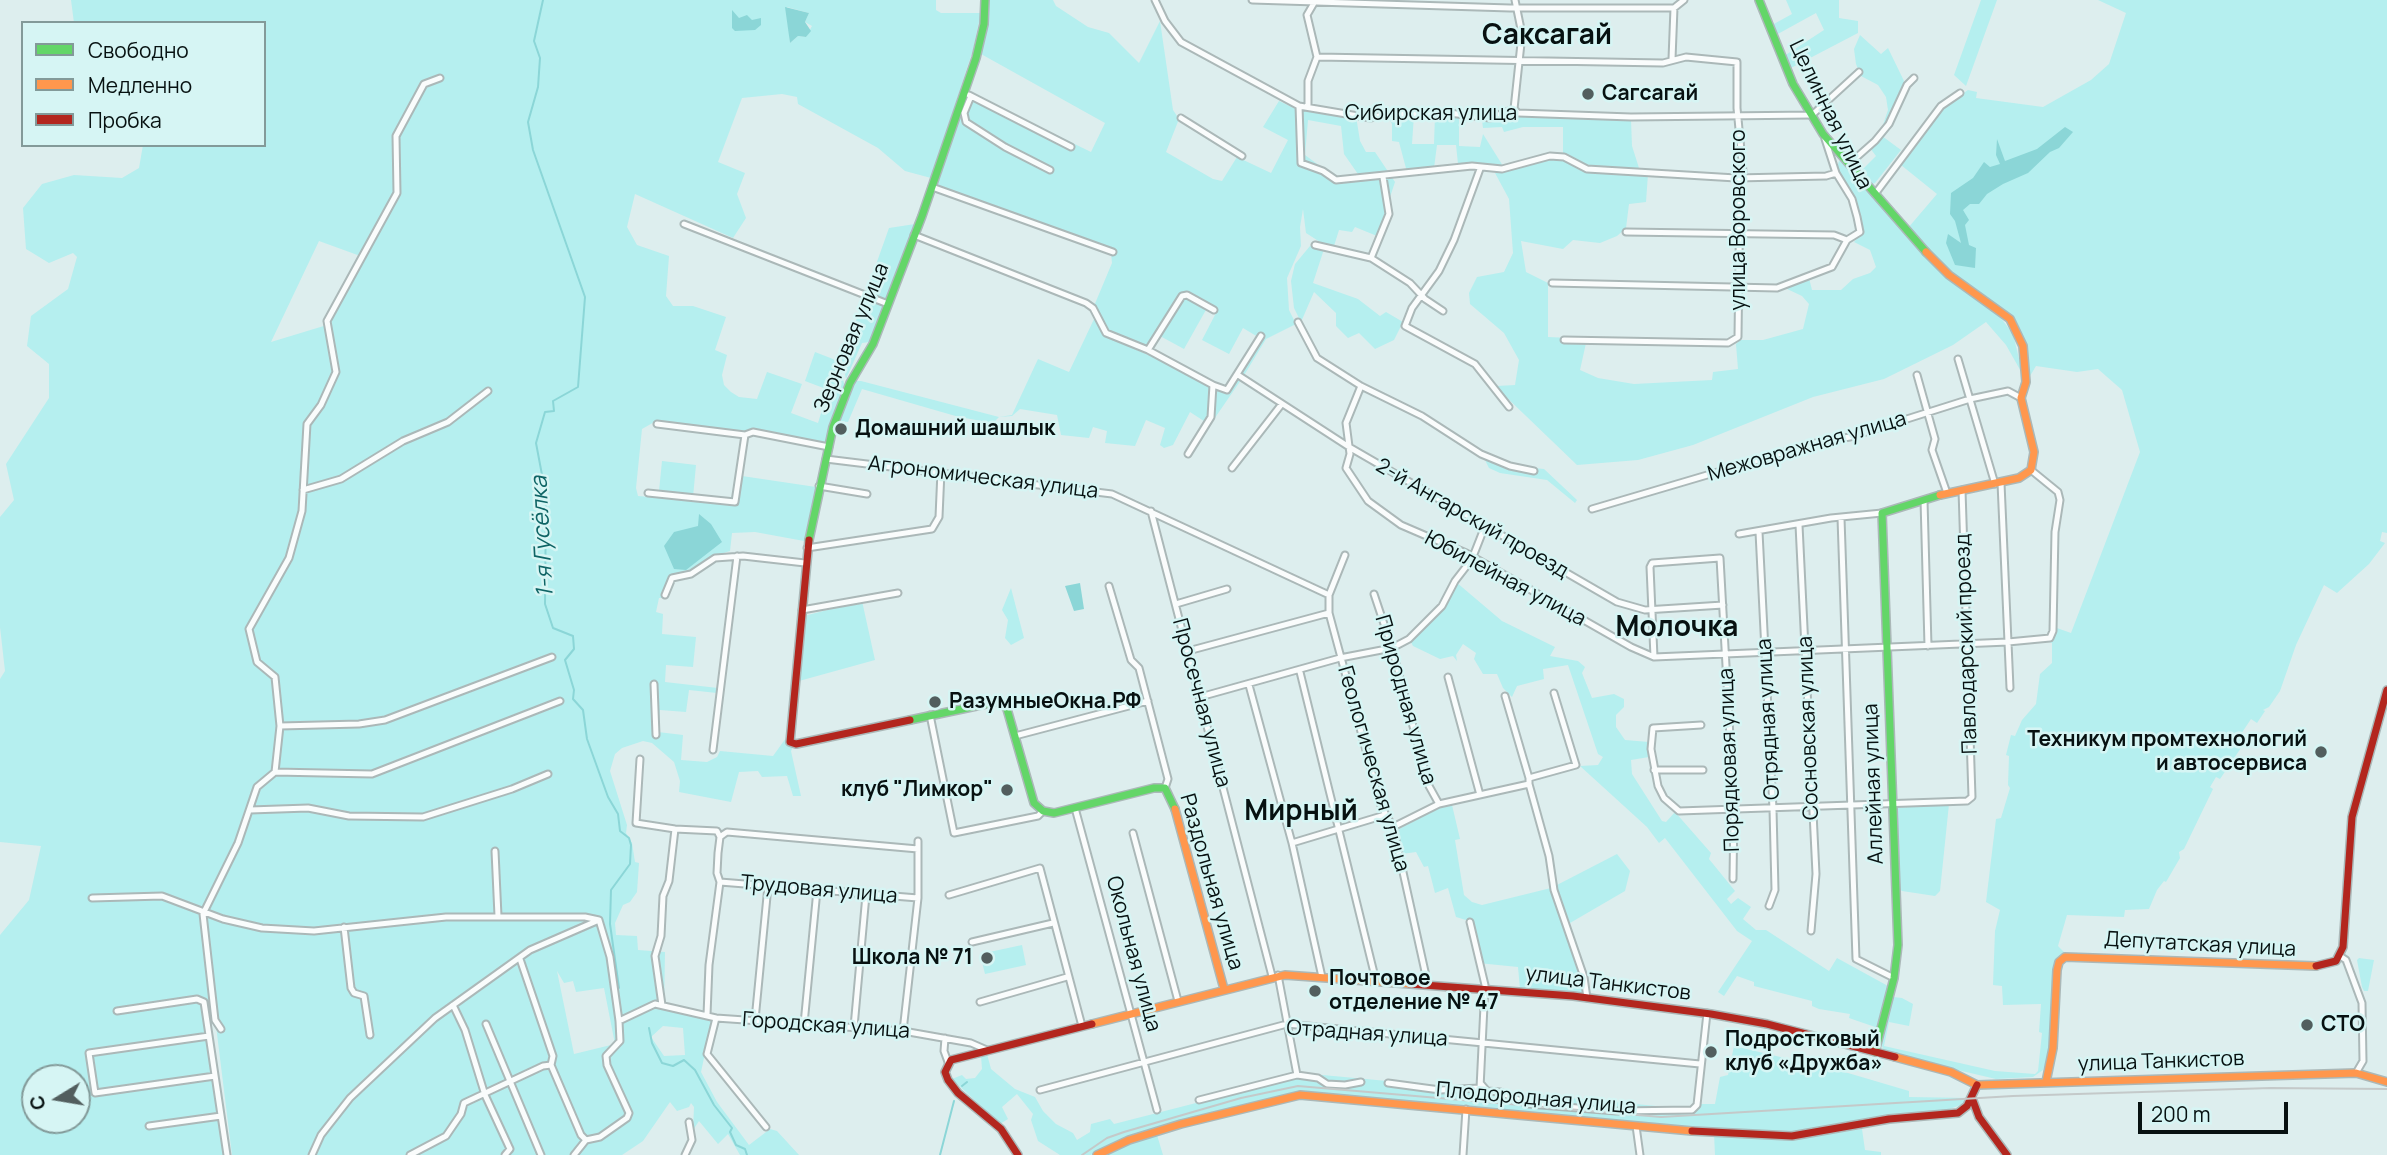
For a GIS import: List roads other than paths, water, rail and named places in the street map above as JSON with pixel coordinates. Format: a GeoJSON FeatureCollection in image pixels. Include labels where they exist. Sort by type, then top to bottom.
{"type":"FeatureCollection","features":[{"type":"Feature","properties":{"kind":"main road","name":"Зерновая улица"},"geometry":{"type":"LineString","coordinates":[[930,715],[796,744],[790,741],[805,563],[829,446],[842,400],[868,354],[966,95],[984,24],[985,0]]}},
{"type":"Feature","properties":{"kind":"main road","name":"Целинная улица"},"geometry":{"type":"LineString","coordinates":[[1759,0],[1793,84],[1823,134]]}},
{"type":"Feature","properties":{"kind":"main road"},"geometry":{"type":"LineString","coordinates":[[1823,134],[1950,275],[1996,306],[2010,320],[2023,346],[2026,365],[2026,382],[2021,398],[2034,453],[2031,470],[2025,476],[1998,484],[1947,493],[1882,513]]}},
{"type":"Feature","properties":{"kind":"main road","name":"Аллейная улица"},"geometry":{"type":"LineString","coordinates":[[1875,1052],[1894,978],[1898,945],[1882,513]]}},
{"type":"Feature","properties":{"kind":"main road"},"geometry":{"type":"LineString","coordinates":[[2340,956],[2351,817],[2387,690]]}},
{"type":"Feature","properties":{"kind":"main road"},"geometry":{"type":"LineString","coordinates":[[930,715],[1004,702],[1034,803],[1043,811],[1054,813],[1154,788],[1165,789]]}},
{"type":"Feature","properties":{"kind":"main road","name":"Раздольная улица"},"geometry":{"type":"LineString","coordinates":[[1165,789],[1172,799],[1224,989]]}},
{"type":"Feature","properties":{"kind":"main road","name":"Депутатская улица"},"geometry":{"type":"LineString","coordinates":[[2046,1082],[2053,1048],[2057,970],[2061,959],[2070,955],[2315,968],[2329,965],[2340,956]]}},
{"type":"Feature","properties":{"kind":"main road","name":"улица Танкистов"},"geometry":{"type":"LineString","coordinates":[[948,1062],[1275,976],[1485,988],[1707,1013],[1767,1024],[1951,1072],[1977,1085],[2356,1073],[2387,1082]]}},
{"type":"Feature","properties":{"kind":"main road"},"geometry":{"type":"LineString","coordinates":[[948,1062],[945,1072],[953,1086],[1001,1129],[1018,1155]]}},
{"type":"Feature","properties":{"kind":"main road"},"geometry":{"type":"LineString","coordinates":[[1977,1085],[1972,1098],[1958,1113],[1985,1125]]}},
{"type":"Feature","properties":{"kind":"main road","name":"Плодородная улица"},"geometry":{"type":"LineString","coordinates":[[1097,1155],[1120,1144],[1181,1124],[1300,1095],[1636,1126],[1791,1136],[1840,1130],[1889,1119],[1958,1113]]}},
{"type":"Feature","properties":{"kind":"main road"},"geometry":{"type":"LineString","coordinates":[[1972,1098],[1985,1125],[2007,1155]]}},
{"type":"Feature","properties":{"kind":"street"},"geometry":{"type":"LineString","coordinates":[[1155,0],[1165,21],[1181,42],[1299,106],[1301,163],[1323,171],[1336,180],[1472,166],[1480,169],[1502,169],[1550,156],[1564,157],[1587,169],[1741,177],[1826,176],[1836,173]]}},
{"type":"Feature","properties":{"kind":"street"},"geometry":{"type":"LineString","coordinates":[[1252,0],[1517,8],[1674,8],[1684,0]]}},
{"type":"Feature","properties":{"kind":"street"},"geometry":{"type":"LineString","coordinates":[[1514,109],[1521,60],[1522,28],[1515,0]]}},
{"type":"Feature","properties":{"kind":"street"},"geometry":{"type":"LineString","coordinates":[[1308,105],[1308,82],[1317,57],[1307,15],[1314,3]]}},
{"type":"Feature","properties":{"kind":"street"},"geometry":{"type":"LineString","coordinates":[[1317,57],[1662,63],[1672,59],[1674,8]]}},
{"type":"Feature","properties":{"kind":"street","name":"улица Воровского"},"geometry":{"type":"LineString","coordinates":[[1564,340],[1728,343],[1738,337],[1741,177],[1737,62],[1672,59]]}},
{"type":"Feature","properties":{"kind":"street"},"geometry":{"type":"LineString","coordinates":[[1812,115],[1859,72]]}},
{"type":"Feature","properties":{"kind":"street"},"geometry":{"type":"LineString","coordinates":[[275,772],[280,726],[275,677],[257,662],[249,629],[289,558],[302,511],[307,424],[321,405],[336,372],[327,321],[397,194],[396,136],[424,84],[440,78]]}},
{"type":"Feature","properties":{"kind":"street"},"geometry":{"type":"LineString","coordinates":[[1849,164],[1889,124],[1907,85],[1914,78]]}},
{"type":"Feature","properties":{"kind":"street"},"geometry":{"type":"LineString","coordinates":[[1875,194],[1941,106],[1959,93]]}},
{"type":"Feature","properties":{"kind":"street"},"geometry":{"type":"LineString","coordinates":[[1049,170],[1005,147],[966,122],[966,95],[1071,147]]}},
{"type":"Feature","properties":{"kind":"street","name":"Сибирская улица"},"geometry":{"type":"LineString","coordinates":[[1299,106],[1308,105],[1331,113],[1370,118],[1387,114],[1450,113],[1490,118],[1514,109],[1518,113],[1581,115],[1812,115]]}},
{"type":"Feature","properties":{"kind":"street"},"geometry":{"type":"LineString","coordinates":[[1181,118],[1242,156]]}},
{"type":"Feature","properties":{"kind":"street","name":"Целинная улица"},"geometry":{"type":"LineString","coordinates":[[1823,134],[1836,173],[1852,199],[1860,232],[1847,240]]}},
{"type":"Feature","properties":{"kind":"street"},"geometry":{"type":"LineString","coordinates":[[1480,169],[1454,240],[1439,271],[1406,320],[1408,330],[1475,364],[1509,407]]}},
{"type":"Feature","properties":{"kind":"street"},"geometry":{"type":"LineString","coordinates":[[1371,258],[1389,214],[1383,177]]}},
{"type":"Feature","properties":{"kind":"street"},"geometry":{"type":"LineString","coordinates":[[932,187],[1113,252]]}},
{"type":"Feature","properties":{"kind":"street"},"geometry":{"type":"LineString","coordinates":[[684,224],[888,304]]}},
{"type":"Feature","properties":{"kind":"street"},"geometry":{"type":"LineString","coordinates":[[1552,283],[1777,288],[1829,269],[1839,258],[1847,240],[1835,235],[1626,232]]}},
{"type":"Feature","properties":{"kind":"street"},"geometry":{"type":"LineString","coordinates":[[914,235],[1086,303],[1093,308],[1106,333],[1148,350],[1213,386],[1227,390],[1261,336]]}},
{"type":"Feature","properties":{"kind":"street"},"geometry":{"type":"LineString","coordinates":[[1315,245],[1371,258],[1443,311]]}},
{"type":"Feature","properties":{"kind":"street"},"geometry":{"type":"LineString","coordinates":[[1148,350],[1179,299],[1187,295],[1214,310]]}},
{"type":"Feature","properties":{"kind":"street"},"geometry":{"type":"LineString","coordinates":[[1298,322],[1317,358],[1361,386],[1423,416],[1481,454],[1510,466],[1534,471]]}},
{"type":"Feature","properties":{"kind":"street"},"geometry":{"type":"LineString","coordinates":[[1958,359],[1998,484],[2010,688]]}},
{"type":"Feature","properties":{"kind":"street","name":"2-й Ангарский проезд"},"geometry":{"type":"LineString","coordinates":[[1238,375],[1349,447],[1617,603],[1627,607],[1651,608],[1723,605]]}},
{"type":"Feature","properties":{"kind":"street"},"geometry":{"type":"LineString","coordinates":[[1917,375],[1935,439],[1932,450],[1947,493]]}},
{"type":"Feature","properties":{"kind":"street"},"geometry":{"type":"LineString","coordinates":[[1188,454],[1211,416],[1213,386]]}},
{"type":"Feature","properties":{"kind":"street","name":"Юбилейная улица"},"geometry":{"type":"LineString","coordinates":[[1361,386],[1346,423],[1349,447],[1346,471],[1368,501],[1401,525],[1447,544],[1631,647],[1654,657],[2050,638],[2053,631],[2055,532],[2060,500],[2058,492],[2031,470]]}},
{"type":"Feature","properties":{"kind":"street"},"geometry":{"type":"LineString","coordinates":[[303,490],[341,479],[403,441],[447,422],[488,391]]}},
{"type":"Feature","properties":{"kind":"street","name":"Межовражная улица"},"geometry":{"type":"LineString","coordinates":[[1592,509],[1970,399],[2008,391],[2021,398]]}},
{"type":"Feature","properties":{"kind":"street"},"geometry":{"type":"LineString","coordinates":[[1232,468],[1281,405]]}},
{"type":"Feature","properties":{"kind":"street"},"geometry":{"type":"LineString","coordinates":[[657,424],[745,435],[753,432],[829,446]]}},
{"type":"Feature","properties":{"kind":"street"},"geometry":{"type":"LineString","coordinates":[[648,493],[733,503],[737,500],[745,435]]}},
{"type":"Feature","properties":{"kind":"street","name":"Агрономическая улица"},"geometry":{"type":"LineString","coordinates":[[826,459],[1112,494],[1329,595]]}},
{"type":"Feature","properties":{"kind":"street"},"geometry":{"type":"LineString","coordinates":[[807,548],[932,529],[939,517],[941,471]]}},
{"type":"Feature","properties":{"kind":"street"},"geometry":{"type":"LineString","coordinates":[[820,486],[867,494]]}},
{"type":"Feature","properties":{"kind":"street","name":"Павлодарский проезд"},"geometry":{"type":"LineString","coordinates":[[1891,804],[1967,801],[1972,797],[1962,490]]}},
{"type":"Feature","properties":{"kind":"street"},"geometry":{"type":"LineString","coordinates":[[1924,500],[1927,646]]}},
{"type":"Feature","properties":{"kind":"street","name":"Просечная улица"},"geometry":{"type":"LineString","coordinates":[[1151,511],[1275,976],[1297,1075]]}},
{"type":"Feature","properties":{"kind":"street"},"geometry":{"type":"LineString","coordinates":[[1739,534],[1882,513]]}},
{"type":"Feature","properties":{"kind":"street"},"geometry":{"type":"LineString","coordinates":[[1841,518],[1856,959],[1894,978]]}},
{"type":"Feature","properties":{"kind":"street","name":"Сосновская улица"},"geometry":{"type":"LineString","coordinates":[[1799,525],[1816,874],[1811,931]]}},
{"type":"Feature","properties":{"kind":"street"},"geometry":{"type":"LineString","coordinates":[[1200,697],[1340,658],[1392,648],[1409,639],[1442,606],[1455,581],[1472,559],[1485,526]]}},
{"type":"Feature","properties":{"kind":"street","name":"Отрядная улица"},"geometry":{"type":"LineString","coordinates":[[1759,531],[1773,809],[1774,890],[1769,906]]}},
{"type":"Feature","properties":{"kind":"street","name":"Геологическая улица"},"geometry":{"type":"LineString","coordinates":[[1345,555],[1329,595],[1329,613],[1385,815],[1392,827],[1428,985]]}},
{"type":"Feature","properties":{"kind":"street"},"geometry":{"type":"LineString","coordinates":[[713,750],[737,556]]}},
{"type":"Feature","properties":{"kind":"street"},"geometry":{"type":"LineString","coordinates":[[665,595],[668,580],[691,574],[715,558],[737,556],[805,563]]}},
{"type":"Feature","properties":{"kind":"street","name":"Порядковая улица"},"geometry":{"type":"LineString","coordinates":[[1651,608],[1652,563],[1720,558],[1734,809],[1733,879]]}},
{"type":"Feature","properties":{"kind":"street","name":"Раздольная улица"},"geometry":{"type":"LineString","coordinates":[[1109,586],[1131,660],[1139,668],[1168,779],[1165,789]]}},
{"type":"Feature","properties":{"kind":"street"},"geometry":{"type":"LineString","coordinates":[[1175,604],[1227,589]]}},
{"type":"Feature","properties":{"kind":"street"},"geometry":{"type":"LineString","coordinates":[[802,610],[898,593]]}},
{"type":"Feature","properties":{"kind":"street","name":"Природная улица"},"geometry":{"type":"LineString","coordinates":[[1374,594],[1392,648],[1429,786],[1439,804]]}},
{"type":"Feature","properties":{"kind":"street"},"geometry":{"type":"LineString","coordinates":[[1651,608],[1654,657]]}},
{"type":"Feature","properties":{"kind":"street"},"geometry":{"type":"LineString","coordinates":[[1188,651],[1329,613]]}},
{"type":"Feature","properties":{"kind":"street"},"geometry":{"type":"LineString","coordinates":[[280,726],[359,724],[385,720],[552,657]]}},
{"type":"Feature","properties":{"kind":"street"},"geometry":{"type":"LineString","coordinates":[[1300,671],[1376,981]]}},
{"type":"Feature","properties":{"kind":"street"},"geometry":{"type":"LineString","coordinates":[[1448,677],[1480,795]]}},
{"type":"Feature","properties":{"kind":"street"},"geometry":{"type":"LineString","coordinates":[[654,684],[656,735]]}},
{"type":"Feature","properties":{"kind":"street"},"geometry":{"type":"LineString","coordinates":[[1248,685],[1292,843],[1322,977]]}},
{"type":"Feature","properties":{"kind":"street"},"geometry":{"type":"LineString","coordinates":[[1392,827],[1439,804],[1480,795],[1576,765],[1554,694]]}},
{"type":"Feature","properties":{"kind":"street"},"geometry":{"type":"LineString","coordinates":[[1505,696],[1549,856],[1554,890],[1584,976],[1587,998]]}},
{"type":"Feature","properties":{"kind":"street"},"geometry":{"type":"LineString","coordinates":[[221,1029],[215,1020],[203,914],[250,810],[257,787],[275,772],[372,774],[560,701]]}},
{"type":"Feature","properties":{"kind":"street"},"geometry":{"type":"LineString","coordinates":[[1015,736],[1148,701]]}},
{"type":"Feature","properties":{"kind":"street"},"geometry":{"type":"LineString","coordinates":[[930,715],[954,833],[1038,816],[1043,811]]}},
{"type":"Feature","properties":{"kind":"street"},"geometry":{"type":"LineString","coordinates":[[1701,725],[1653,728],[1654,770],[1664,798],[1679,811],[1891,804]]}},
{"type":"Feature","properties":{"kind":"street"},"geometry":{"type":"LineString","coordinates":[[640,759],[636,822],[675,829],[717,831],[720,838],[717,873],[720,882],[709,965],[707,1015]]}},
{"type":"Feature","properties":{"kind":"street"},"geometry":{"type":"LineString","coordinates":[[1654,770],[1703,770]]}},
{"type":"Feature","properties":{"kind":"street"},"geometry":{"type":"LineString","coordinates":[[250,810],[308,808],[349,816],[423,817],[512,789],[548,774]]}},
{"type":"Feature","properties":{"kind":"street","name":"Окольная улица"},"geometry":{"type":"LineString","coordinates":[[1075,808],[1157,1110]]}},
{"type":"Feature","properties":{"kind":"street"},"geometry":{"type":"LineString","coordinates":[[1292,843],[1385,815]]}},
{"type":"Feature","properties":{"kind":"street"},"geometry":{"type":"LineString","coordinates":[[619,1021],[647,1006],[662,1005],[659,965],[655,956],[660,936],[663,896],[669,881],[675,829]]}},
{"type":"Feature","properties":{"kind":"street"},"geometry":{"type":"LineString","coordinates":[[720,838],[727,832],[918,849]]}},
{"type":"Feature","properties":{"kind":"street"},"geometry":{"type":"LineString","coordinates":[[1133,833],[1178,1001]]}},
{"type":"Feature","properties":{"kind":"street"},"geometry":{"type":"LineString","coordinates":[[903,1031],[919,898],[918,841]]}},
{"type":"Feature","properties":{"kind":"street"},"geometry":{"type":"LineString","coordinates":[[495,851],[498,916]]}},
{"type":"Feature","properties":{"kind":"street"},"geometry":{"type":"LineString","coordinates":[[949,895],[1040,868],[1052,923],[1082,1026]]}},
{"type":"Feature","properties":{"kind":"street","name":"Трудовая улица"},"geometry":{"type":"LineString","coordinates":[[720,882],[919,898]]}},
{"type":"Feature","properties":{"kind":"street"},"geometry":{"type":"LineString","coordinates":[[755,1020],[768,886]]}},
{"type":"Feature","properties":{"kind":"street"},"geometry":{"type":"LineString","coordinates":[[804,1024],[817,890]]}},
{"type":"Feature","properties":{"kind":"street"},"geometry":{"type":"LineString","coordinates":[[854,1027],[866,895]]}},
{"type":"Feature","properties":{"kind":"street"},"geometry":{"type":"LineString","coordinates":[[92,898],[162,896],[203,914],[262,928],[314,931],[410,919],[498,916],[598,920]]}},
{"type":"Feature","properties":{"kind":"street"},"geometry":{"type":"LineString","coordinates":[[312,1155],[321,1135],[350,1098],[412,1037],[530,950],[561,934],[598,920]]}},
{"type":"Feature","properties":{"kind":"street"},"geometry":{"type":"LineString","coordinates":[[573,1155],[586,1140],[600,1137],[627,1118],[629,1113],[607,1065],[607,1056],[620,1041],[619,1021],[610,957],[598,920]]}},
{"type":"Feature","properties":{"kind":"street"},"geometry":{"type":"LineString","coordinates":[[1469,922],[1485,988],[1480,1086]]}},
{"type":"Feature","properties":{"kind":"street"},"geometry":{"type":"LineString","coordinates":[[972,942],[1052,923]]}},
{"type":"Feature","properties":{"kind":"street"},"geometry":{"type":"LineString","coordinates":[[344,927],[351,988],[354,993],[365,996],[370,1035]]}},
{"type":"Feature","properties":{"kind":"street"},"geometry":{"type":"LineString","coordinates":[[2340,956],[2346,960],[2362,1003],[2363,1061],[2356,1073]]}},
{"type":"Feature","properties":{"kind":"street"},"geometry":{"type":"LineString","coordinates":[[520,959],[553,1056],[551,1065],[581,1135],[586,1140]]}},
{"type":"Feature","properties":{"kind":"street"},"geometry":{"type":"LineString","coordinates":[[980,1002],[1067,978]]}},
{"type":"Feature","properties":{"kind":"street"},"geometry":{"type":"LineString","coordinates":[[117,1012],[202,1000],[227,1155]]}},
{"type":"Feature","properties":{"kind":"street"},"geometry":{"type":"LineString","coordinates":[[453,1005],[465,1030],[485,1095],[510,1149],[505,1155]]}},
{"type":"Feature","properties":{"kind":"street","name":"Городская улица"},"geometry":{"type":"LineString","coordinates":[[662,1005],[716,1018],[903,1031],[981,1045],[987,1050]]}},
{"type":"Feature","properties":{"kind":"street"},"geometry":{"type":"LineString","coordinates":[[1388,1083],[1440,1090],[1480,1086],[1487,1091],[1500,1092],[1528,1104],[1616,1111],[1684,1112],[1697,1105],[1707,1013]]}},
{"type":"Feature","properties":{"kind":"street"},"geometry":{"type":"LineString","coordinates":[[716,1018],[707,1054],[766,1127]]}},
{"type":"Feature","properties":{"kind":"street"},"geometry":{"type":"LineString","coordinates":[[486,1024],[508,1083],[541,1155]]}},
{"type":"Feature","properties":{"kind":"street","name":"Отрадная улица"},"geometry":{"type":"LineString","coordinates":[[1040,1090],[1287,1024],[1700,1064]]}},
{"type":"Feature","properties":{"kind":"street"},"geometry":{"type":"LineString","coordinates":[[209,1036],[89,1053],[96,1093],[215,1076]]}},
{"type":"Feature","properties":{"kind":"street"},"geometry":{"type":"LineString","coordinates":[[945,1038],[944,1051],[948,1062]]}},
{"type":"Feature","properties":{"kind":"street"},"geometry":{"type":"LineString","coordinates":[[410,1155],[446,1136],[461,1114],[464,1103],[543,1066],[551,1065]]}},
{"type":"Feature","properties":{"kind":"street"},"geometry":{"type":"LineString","coordinates":[[1199,1100],[1297,1075],[1318,1077],[1327,1083],[1345,1085],[1361,1082]]}},
{"type":"Feature","properties":{"kind":"street"},"geometry":{"type":"LineString","coordinates":[[1463,1155],[1466,1109]]}},
{"type":"Feature","properties":{"kind":"street"},"geometry":{"type":"LineString","coordinates":[[149,1126],[221,1116]]}},
{"type":"Feature","properties":{"kind":"street"},"geometry":{"type":"LineString","coordinates":[[685,1155],[692,1140],[689,1122]]}},
{"type":"Feature","properties":{"kind":"street"},"geometry":{"type":"LineString","coordinates":[[1636,1126],[1640,1155]]}},
{"type":"Feature","properties":{"kind":"waterway","name":"1-я Гусёлка"},"geometry":{"type":"LineString","coordinates":[[543,0],[534,41],[540,58],[538,87],[528,122],[533,150],[585,297],[578,387],[553,401],[554,411],[545,412],[536,443],[546,496],[545,604],[553,628],[573,636],[574,649],[565,660],[574,690],[573,699],[583,710],[587,739],[608,797],[618,814],[620,831],[629,838],[631,845],[630,864],[611,890],[610,924],[619,988]]}},
{"type":"Feature","properties":{"kind":"waterway","name":"1-я Гусёлка"},"geometry":{"type":"LineString","coordinates":[[649,1028],[652,1043],[662,1063],[673,1066],[684,1060],[695,1070],[714,1105],[732,1128],[730,1132],[736,1145],[745,1149],[747,1155]]}},
{"type":"Feature","properties":{"kind":"waterway"},"geometry":{"type":"LineString","coordinates":[[962,1086],[967,1082]]}},
{"type":"Feature","properties":{"kind":"waterway"},"geometry":{"type":"LineString","coordinates":[[940,1155],[954,1101]]}},
{"type":"Feature","properties":{"kind":"tram line"},"geometry":{"type":"LineString","coordinates":[[1082,1155],[1107,1138],[1124,1132],[1241,1098],[1298,1086],[1661,1117],[2013,1096],[2271,1088],[2387,1089]]}},
{"type":"Feature","properties":{"kind":"place","name":"Сагсагай"},"geometry":{"type":"Point","coordinates":[1588,94]}},
{"type":"Feature","properties":{"kind":"place","name":"Домашний шашлык"},"geometry":{"type":"Point","coordinates":[841,429]}},
{"type":"Feature","properties":{"kind":"place","name":"РазумныеОкна.РФ"},"geometry":{"type":"Point","coordinates":[935,702]}},
{"type":"Feature","properties":{"kind":"place","name":"Техникум промтехнологий и автосервиса"},"geometry":{"type":"Point","coordinates":[2321,752]}},
{"type":"Feature","properties":{"kind":"place","name":"клуб \"Лимкор\""},"geometry":{"type":"Point","coordinates":[1007,790]}},
{"type":"Feature","properties":{"kind":"place","name":"Школа № 71"},"geometry":{"type":"Point","coordinates":[987,958]}},
{"type":"Feature","properties":{"kind":"place","name":"Почтовое отделение № 47"},"geometry":{"type":"Point","coordinates":[1315,991]}},
{"type":"Feature","properties":{"kind":"place","name":"СТО"},"geometry":{"type":"Point","coordinates":[2307,1025]}},
{"type":"Feature","properties":{"kind":"place","name":"Подростковый клуб «Дружба»"},"geometry":{"type":"Point","coordinates":[1711,1052]}},
{"type":"Feature","properties":{"kind":"district","name":"Саксагай"},"geometry":{"type":"Point","coordinates":[1547,36]}},
{"type":"Feature","properties":{"kind":"district","name":"Молочка"},"geometry":{"type":"Point","coordinates":[1677,628]}},
{"type":"Feature","properties":{"kind":"district","name":"Мирный"},"geometry":{"type":"Point","coordinates":[1301,812]}}]}
